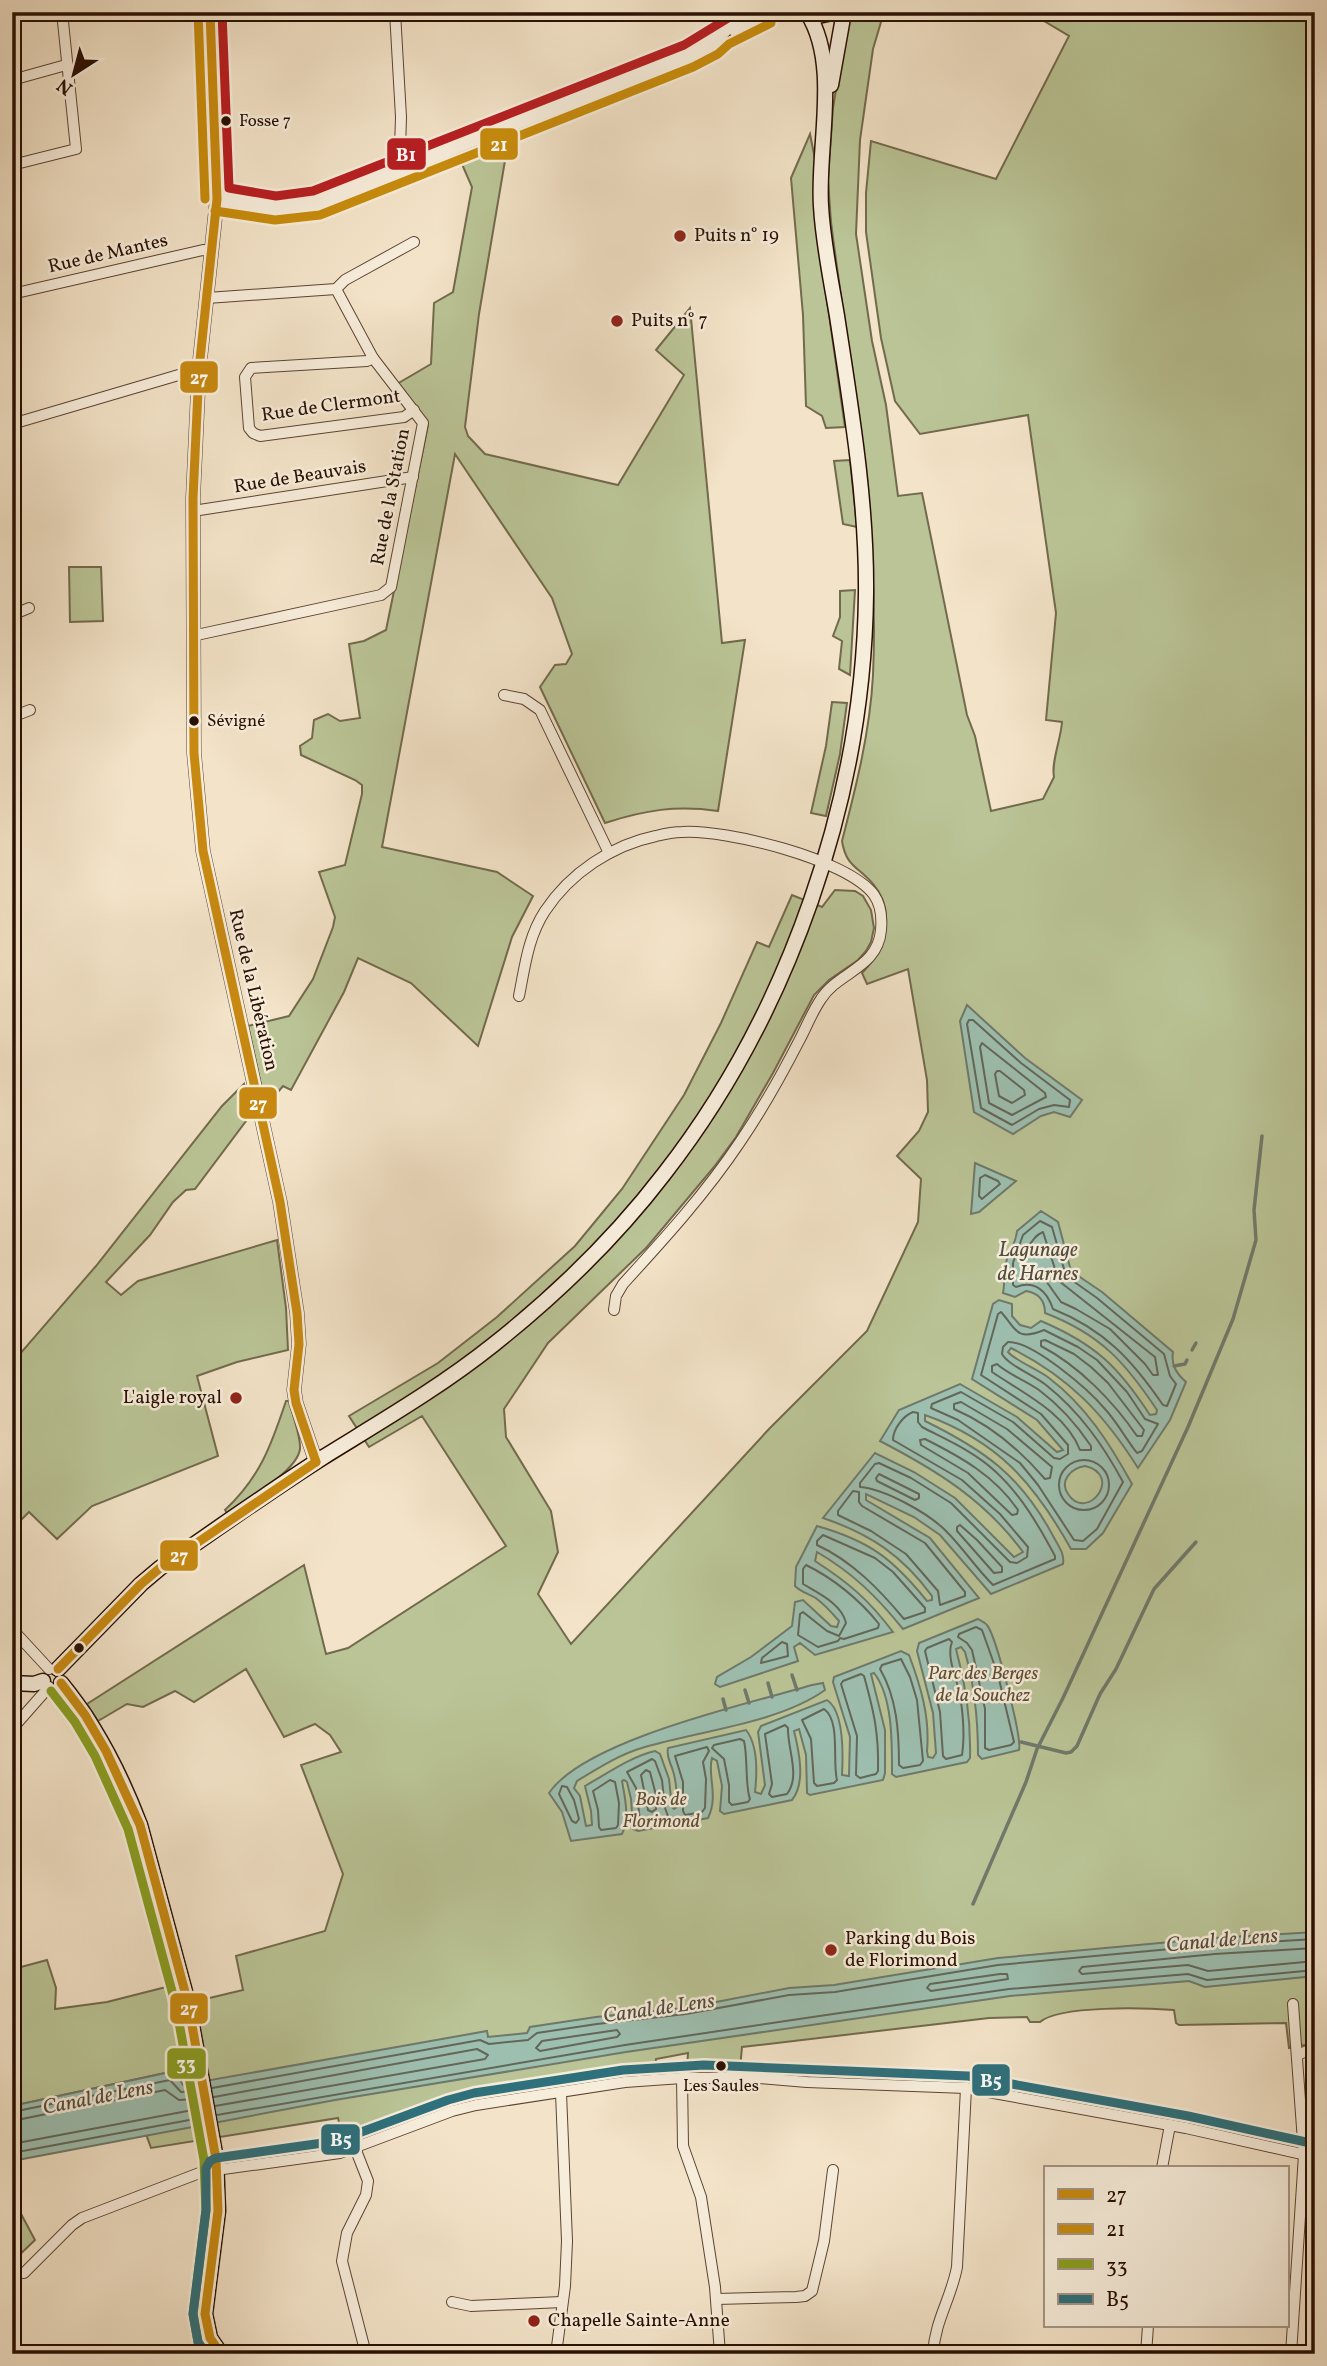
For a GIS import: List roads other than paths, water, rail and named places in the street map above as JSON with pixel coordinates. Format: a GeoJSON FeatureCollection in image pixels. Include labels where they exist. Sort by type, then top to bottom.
{"type":"FeatureCollection","features":[{"type":"Feature","properties":{"kind":"main road"},"geometry":{"type":"LineString","coordinates":[[210,12],[217,199],[276,208],[316,203],[689,56],[722,34],[765,12]]}},
{"type":"Feature","properties":{"kind":"main road"},"geometry":{"type":"LineString","coordinates":[[722,34],[742,12]]}},
{"type":"Feature","properties":{"kind":"main road"},"geometry":{"type":"LineString","coordinates":[[806,13],[818,16],[837,12]]}},
{"type":"Feature","properties":{"kind":"main road"},"geometry":{"type":"LineString","coordinates":[[825,103],[832,82],[844,12]]}},
{"type":"Feature","properties":{"kind":"main road"},"geometry":{"type":"LineString","coordinates":[[12,1684],[34,1685],[52,1678],[114,1612],[160,1569],[316,1462],[450,1377],[495,1343],[594,1254],[632,1214],[697,1127],[751,1038],[776,985],[823,863],[836,820],[853,735],[864,652],[866,594],[863,515],[850,402],[821,208],[820,154],[825,103],[825,60],[819,34],[806,13]]}},
{"type":"Feature","properties":{"kind":"main road"},"geometry":{"type":"LineString","coordinates":[[52,1678],[111,1760],[129,1796],[140,1825],[188,2003],[218,2170],[218,2211],[205,2314],[210,2338],[220,2354]]}},
{"type":"Feature","properties":{"kind":"street"},"geometry":{"type":"LineString","coordinates":[[12,165],[76,149],[62,12]]}},
{"type":"Feature","properties":{"kind":"street"},"geometry":{"type":"LineString","coordinates":[[395,12],[401,117],[400,149],[410,164]]}},
{"type":"Feature","properties":{"kind":"street"},"geometry":{"type":"LineString","coordinates":[[12,80],[66,65]]}},
{"type":"Feature","properties":{"kind":"street","name":"Rue de la Libération"},"geometry":{"type":"LineString","coordinates":[[217,199],[199,369],[193,511],[192,636],[196,794],[203,851],[280,1202],[297,1313],[299,1344],[296,1403],[316,1462]]}},
{"type":"Feature","properties":{"kind":"street"},"geometry":{"type":"LineString","coordinates":[[207,299],[337,289],[345,280],[414,242]]}},
{"type":"Feature","properties":{"kind":"street","name":"Rue de Mantes"},"geometry":{"type":"LineString","coordinates":[[12,294],[203,250],[212,251]]}},
{"type":"Feature","properties":{"kind":"street"},"geometry":{"type":"LineString","coordinates":[[337,289],[373,358],[414,410]]}},
{"type":"Feature","properties":{"kind":"street","name":"Rue de Clermont"},"geometry":{"type":"LineString","coordinates":[[373,358],[251,368],[245,377],[249,428],[260,436],[404,416],[414,410]]}},
{"type":"Feature","properties":{"kind":"street"},"geometry":{"type":"LineString","coordinates":[[12,424],[199,369]]}},
{"type":"Feature","properties":{"kind":"street","name":"Rue de la Station"},"geometry":{"type":"LineString","coordinates":[[192,636],[387,593],[391,587],[424,423],[414,410]]}},
{"type":"Feature","properties":{"kind":"street","name":"Rue de Beauvais"},"geometry":{"type":"LineString","coordinates":[[193,511],[413,477]]}},
{"type":"Feature","properties":{"kind":"street"},"geometry":{"type":"LineString","coordinates":[[12,615],[29,608]]}},
{"type":"Feature","properties":{"kind":"street"},"geometry":{"type":"LineString","coordinates":[[504,695],[524,699],[540,710],[609,853]]}},
{"type":"Feature","properties":{"kind":"street"},"geometry":{"type":"LineString","coordinates":[[12,717],[30,710]]}},
{"type":"Feature","properties":{"kind":"street"},"geometry":{"type":"LineString","coordinates":[[519,996],[529,942],[544,911],[580,872],[629,843],[683,832],[723,836],[792,850],[843,871],[875,896],[880,911],[881,932],[877,947],[859,969],[837,982],[822,997],[780,1077],[741,1141],[687,1213],[623,1284],[616,1296],[614,1310]]}},
{"type":"Feature","properties":{"kind":"street"},"geometry":{"type":"LineString","coordinates":[[12,1629],[52,1678],[12,1729]]}},
{"type":"Feature","properties":{"kind":"street"},"geometry":{"type":"LineString","coordinates":[[1291,2354],[1309,2156],[1293,2004]]}},
{"type":"Feature","properties":{"kind":"street"},"geometry":{"type":"LineString","coordinates":[[1297,2055],[1315,2048]]}},
{"type":"Feature","properties":{"kind":"street"},"geometry":{"type":"LineString","coordinates":[[15,2273],[24,2273],[82,2218],[201,2172],[311,2158],[355,2148],[452,2111],[476,2105],[625,2082],[734,2077],[965,2088],[1170,2125],[1309,2156]]}},
{"type":"Feature","properties":{"kind":"street"},"geometry":{"type":"LineString","coordinates":[[682,2078],[683,2146],[701,2197],[716,2299],[720,2354]]}},
{"type":"Feature","properties":{"kind":"street"},"geometry":{"type":"LineString","coordinates":[[933,2354],[934,2332],[952,2290],[957,2267],[965,2088]]}},
{"type":"Feature","properties":{"kind":"street"},"geometry":{"type":"LineString","coordinates":[[556,2354],[567,2241],[561,2093]]}},
{"type":"Feature","properties":{"kind":"street"},"geometry":{"type":"LineString","coordinates":[[1162,2166],[1170,2125]]}},
{"type":"Feature","properties":{"kind":"street"},"geometry":{"type":"LineString","coordinates":[[355,2148],[368,2181],[366,2195],[347,2233],[342,2261],[366,2354]]}},
{"type":"Feature","properties":{"kind":"street"},"geometry":{"type":"LineString","coordinates":[[716,2299],[796,2297],[805,2296],[812,2291],[823,2249],[833,2170]]}},
{"type":"Feature","properties":{"kind":"street"},"geometry":{"type":"LineString","coordinates":[[452,2302],[471,2306],[562,2302]]}},
{"type":"Feature","properties":{"kind":"street"},"geometry":{"type":"LineString","coordinates":[[1146,2354],[1148,2328]]}},
{"type":"Feature","properties":{"kind":"water"},"geometry":{"type":"Polygon","coordinates":[[[967,1005],[1025,1058],[1082,1100],[1070,1117],[1054,1112],[1041,1116],[1013,1134],[974,1112],[960,1021],[967,1005]]]}},
{"type":"Feature","properties":{"kind":"water"},"geometry":{"type":"Polygon","coordinates":[[[975,1163],[1016,1181],[979,1212],[971,1214],[975,1163]]]}},
{"type":"Feature","properties":{"kind":"water","name":"Lagunage de Harnes"},"geometry":{"type":"Polygon","coordinates":[[[1041,1211],[1058,1222],[1071,1271],[1102,1292],[1173,1352],[1175,1368],[1186,1382],[1170,1420],[1138,1468],[1098,1414],[1068,1384],[1032,1359],[1011,1348],[1008,1352],[1049,1378],[1086,1413],[1106,1440],[1132,1484],[1103,1533],[1086,1549],[1071,1549],[1043,1504],[1012,1467],[973,1438],[925,1415],[925,1421],[983,1454],[1013,1480],[1040,1513],[1062,1552],[1063,1564],[991,1594],[940,1535],[914,1517],[866,1494],[866,1500],[930,1538],[979,1598],[903,1629],[864,1586],[817,1552],[815,1561],[857,1592],[893,1632],[815,1655],[800,1643],[794,1647],[798,1661],[720,1687],[715,1684],[717,1677],[751,1657],[792,1626],[795,1602],[803,1600],[831,1626],[837,1627],[839,1621],[826,1607],[795,1586],[796,1567],[817,1526],[852,1538],[879,1553],[903,1574],[927,1601],[932,1600],[932,1596],[909,1569],[884,1548],[856,1531],[823,1518],[875,1453],[914,1472],[955,1498],[1014,1557],[1023,1552],[992,1517],[958,1488],[921,1463],[880,1441],[899,1410],[960,1384],[1017,1417],[1057,1452],[1063,1450],[1037,1420],[972,1379],[993,1304],[999,1300],[1012,1304],[1012,1316],[1020,1325],[1031,1328],[1041,1321],[1091,1348],[1116,1370],[1150,1415],[1156,1414],[1157,1410],[1134,1378],[1110,1351],[1081,1330],[1045,1313],[1042,1301],[1034,1293],[1026,1291],[1015,1297],[1003,1293],[1006,1263],[1017,1231],[1041,1211]],[[1085,1466],[1071,1472],[1065,1484],[1068,1494],[1076,1501],[1084,1503],[1092,1500],[1102,1486],[1096,1471],[1085,1466]]]}},
{"type":"Feature","properties":{"kind":"water"},"geometry":{"type":"Polygon","coordinates":[[[978,1619],[987,1625],[1002,1666],[1013,1708],[1019,1750],[982,1759],[978,1755],[974,1690],[965,1652],[961,1647],[956,1649],[969,1717],[970,1758],[967,1762],[896,1777],[892,1774],[888,1708],[874,1673],[871,1674],[885,1730],[883,1780],[810,1795],[807,1793],[806,1755],[799,1729],[794,1731],[800,1776],[792,1800],[724,1814],[720,1811],[722,1786],[717,1761],[712,1758],[713,1802],[708,1818],[638,1831],[633,1829],[631,1799],[627,1782],[624,1780],[626,1815],[622,1834],[571,1841],[562,1812],[549,1793],[568,1774],[596,1756],[670,1726],[812,1685],[823,1683],[825,1690],[785,1711],[636,1750],[577,1781],[574,1788],[580,1796],[586,1826],[592,1825],[585,1786],[628,1761],[655,1751],[660,1754],[669,1779],[674,1809],[677,1807],[676,1789],[668,1748],[746,1730],[755,1751],[755,1792],[761,1794],[765,1785],[758,1732],[761,1726],[827,1700],[837,1714],[839,1724],[842,1775],[849,1776],[850,1737],[833,1682],[834,1677],[901,1651],[909,1655],[924,1702],[927,1751],[928,1757],[933,1758],[936,1753],[933,1713],[917,1651],[919,1643],[978,1619]]]}},
{"type":"Feature","properties":{"kind":"water","name":"Canal de Lens"},"geometry":{"type":"Polygon","coordinates":[[[1315,1932],[1315,1976],[1205,1987],[1189,1981],[1010,1996],[626,2052],[335,2100],[12,2161],[12,2106],[175,2071],[183,2085],[487,2031],[488,2037],[527,2033],[530,2027],[685,2008],[789,1988],[834,1985],[998,1958],[1214,1938],[1315,1932]]]}},
{"type":"Feature","properties":{"kind":"waterway"},"geometry":{"type":"LineString","coordinates":[[973,1904],[1026,1782],[1037,1749],[1188,1427],[1233,1319],[1256,1240],[1254,1210],[1262,1136]]}},
{"type":"Feature","properties":{"kind":"waterway"},"geometry":{"type":"LineString","coordinates":[[1192,1350],[1196,1343]]}},
{"type":"Feature","properties":{"kind":"waterway"},"geometry":{"type":"LineString","coordinates":[[1174,1366],[1185,1364],[1187,1360]]}},
{"type":"Feature","properties":{"kind":"waterway"},"geometry":{"type":"LineString","coordinates":[[1021,1742],[1066,1753],[1077,1746],[1100,1694],[1116,1669],[1154,1589],[1196,1542]]}},
{"type":"Feature","properties":{"kind":"waterway"},"geometry":{"type":"LineString","coordinates":[[792,1675],[797,1690]]}},
{"type":"Feature","properties":{"kind":"waterway"},"geometry":{"type":"LineString","coordinates":[[768,1683],[772,1697]]}},
{"type":"Feature","properties":{"kind":"waterway"},"geometry":{"type":"LineString","coordinates":[[745,1690],[749,1703]]}},
{"type":"Feature","properties":{"kind":"waterway"},"geometry":{"type":"LineString","coordinates":[[723,1699],[726,1710]]}},
{"type":"Feature","properties":{"kind":"place","name":"Fosse 7"},"geometry":{"type":"Point","coordinates":[226,121]}},
{"type":"Feature","properties":{"kind":"place","name":"Puits n° 19"},"geometry":{"type":"Point","coordinates":[680,236]}},
{"type":"Feature","properties":{"kind":"place","name":"Puits n° 7"},"geometry":{"type":"Point","coordinates":[617,321]}},
{"type":"Feature","properties":{"kind":"place","name":"Sévigné"},"geometry":{"type":"Point","coordinates":[194,721]}},
{"type":"Feature","properties":{"kind":"place","name":"L'aigle royal"},"geometry":{"type":"Point","coordinates":[236,1398]}},
{"type":"Feature","properties":{"kind":"place","name":"Parking du Bois de Florimond"},"geometry":{"type":"Point","coordinates":[831,1950]}},
{"type":"Feature","properties":{"kind":"place","name":"Les Saules"},"geometry":{"type":"Point","coordinates":[721,2066]}},
{"type":"Feature","properties":{"kind":"place","name":"Chapelle Sainte-Anne"},"geometry":{"type":"Point","coordinates":[534,2321]}},
{"type":"Feature","properties":{"kind":"park label","name":"Parc des Berges de la Souchez"},"geometry":{"type":"Point","coordinates":[983,1685]}},
{"type":"Feature","properties":{"kind":"park label","name":"Bois de Florimond"},"geometry":{"type":"Point","coordinates":[661,1811]}}]}
